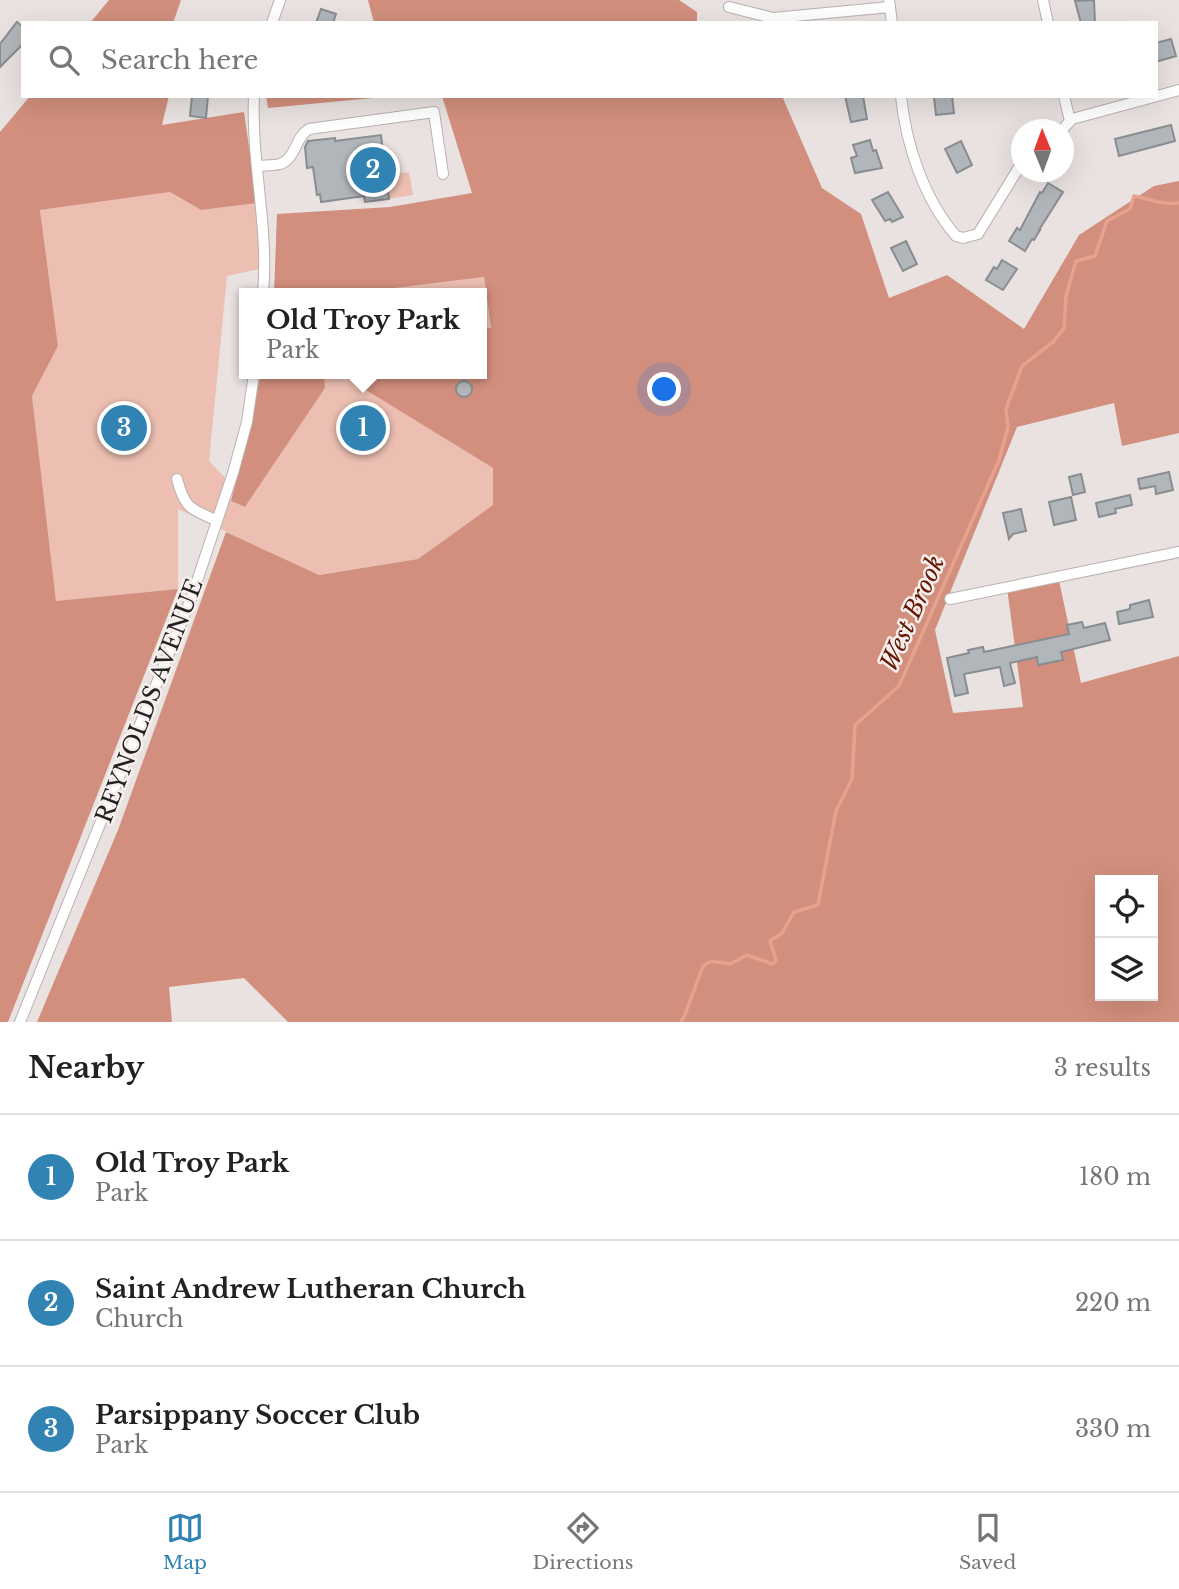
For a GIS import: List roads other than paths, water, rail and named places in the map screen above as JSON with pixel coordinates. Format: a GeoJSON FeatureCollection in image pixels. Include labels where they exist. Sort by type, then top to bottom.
{"type":"FeatureCollection","features":[{"type":"Feature","properties":{"kind":"street"},"geometry":{"type":"LineString","coordinates":[[273,21],[280,0]]}},
{"type":"Feature","properties":{"kind":"street"},"geometry":{"type":"LineString","coordinates":[[1042,0],[1047,21]]}},
{"type":"Feature","properties":{"kind":"street"},"geometry":{"type":"LineString","coordinates":[[729,7],[773,18],[890,4]]}},
{"type":"Feature","properties":{"kind":"street"},"geometry":{"type":"LineString","coordinates":[[1158,97],[1179,90]]}},
{"type":"Feature","properties":{"kind":"street"},"geometry":{"type":"LineString","coordinates":[[254,98],[253,119],[264,229],[263,288]]}},
{"type":"Feature","properties":{"kind":"street"},"geometry":{"type":"LineString","coordinates":[[901,98],[907,135],[917,167],[936,206],[956,236],[972,237],[978,234],[1011,180]]}},
{"type":"Feature","properties":{"kind":"street"},"geometry":{"type":"LineString","coordinates":[[1064,98],[1066,119]]}},
{"type":"Feature","properties":{"kind":"street"},"geometry":{"type":"LineString","coordinates":[[1074,123],[1153,98]]}},
{"type":"Feature","properties":{"kind":"street"},"geometry":{"type":"LineString","coordinates":[[257,166],[284,162],[300,135],[309,129],[434,112],[443,174]]}},
{"type":"Feature","properties":{"kind":"street","name":"REYNOLDS AVENUE"},"geometry":{"type":"LineString","coordinates":[[20,1022],[192,596],[247,422],[253,379]]}},
{"type":"Feature","properties":{"kind":"street"},"geometry":{"type":"LineString","coordinates":[[177,479],[183,501],[194,510],[217,521]]}},
{"type":"Feature","properties":{"kind":"street"},"geometry":{"type":"LineString","coordinates":[[950,600],[1179,552]]}},
{"type":"Feature","properties":{"kind":"waterway","name":"West Brook"},"geometry":{"type":"LineString","coordinates":[[681,1022],[703,966],[711,961],[730,964],[747,955],[773,964],[776,960],[770,941],[782,933],[794,912],[818,905],[836,811],[852,779],[855,725],[899,686],[999,460],[1008,427],[1006,409],[1022,366],[1053,342],[1064,328],[1066,296],[1076,261],[1095,256],[1107,221],[1130,209],[1134,196],[1179,203]]}},
{"type":"Feature","properties":{"kind":"place","name":"Saint Andrew Lutheran Church"},"geometry":{"type":"Point","coordinates":[373,170]}},
{"type":"Feature","properties":{"kind":"place","name":"Parsippany Soccer Club"},"geometry":{"type":"Point","coordinates":[124,428]}},
{"type":"Feature","properties":{"kind":"place","name":"Old Troy Park"},"geometry":{"type":"Point","coordinates":[363,428]}}]}
